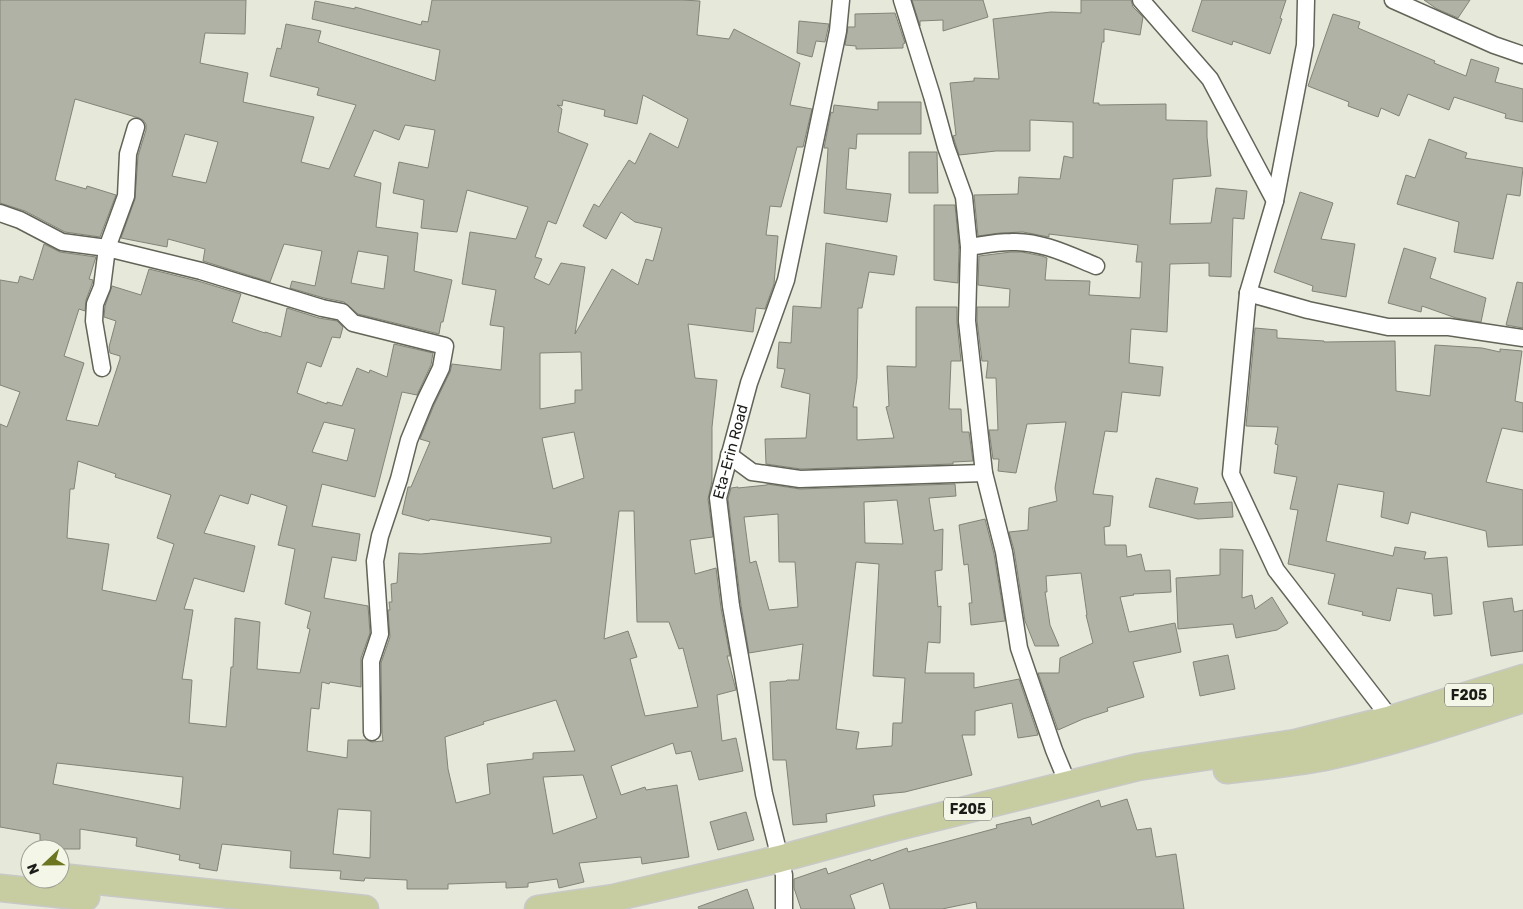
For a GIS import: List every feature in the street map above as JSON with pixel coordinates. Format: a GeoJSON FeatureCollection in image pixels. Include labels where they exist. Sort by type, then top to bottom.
{"type":"FeatureCollection","features":[{"type":"Feature","properties":{"kind":"main road","name":"F205"},"geometry":{"type":"LineString","coordinates":[[538,909],[613,898],[899,843],[1146,783],[1328,756],[1523,678]]}},
{"type":"Feature","properties":{"kind":"main road","name":"F205"},"geometry":{"type":"LineString","coordinates":[[633,909],[782,867],[893,828],[1138,767],[1407,724],[1523,699]]}},
{"type":"Feature","properties":{"kind":"main road"},"geometry":{"type":"LineString","coordinates":[[0,871],[20,873]]}},
{"type":"Feature","properties":{"kind":"main road"},"geometry":{"type":"LineString","coordinates":[[70,879],[365,909]]}},
{"type":"Feature","properties":{"kind":"main road"},"geometry":{"type":"LineString","coordinates":[[0,888],[213,909]]}},
{"type":"Feature","properties":{"kind":"street","name":"Eta-Erin Road"},"geometry":{"type":"LineString","coordinates":[[784,909],[782,867],[764,794],[731,606],[718,498],[749,383],[786,280],[838,31],[841,0]]}},
{"type":"Feature","properties":{"kind":"street"},"geometry":{"type":"LineString","coordinates":[[902,0],[946,147],[964,198],[969,247],[967,321],[984,473],[1004,552],[1019,648],[1054,750],[1068,784]]}},
{"type":"Feature","properties":{"kind":"street"},"geometry":{"type":"LineString","coordinates":[[1141,0],[1210,79],[1275,201]]}},
{"type":"Feature","properties":{"kind":"street"},"geometry":{"type":"LineString","coordinates":[[1306,0],[1305,45],[1275,201],[1248,293],[1231,474],[1276,570],[1407,724]]}},
{"type":"Feature","properties":{"kind":"street"},"geometry":{"type":"LineString","coordinates":[[1393,0],[1494,45],[1523,55]]}},
{"type":"Feature","properties":{"kind":"street"},"geometry":{"type":"LineString","coordinates":[[102,368],[94,321],[95,304],[102,287],[107,248],[126,196],[128,154],[136,128]]}},
{"type":"Feature","properties":{"kind":"street"},"geometry":{"type":"LineString","coordinates":[[0,213],[20,220],[62,242],[107,248],[201,271],[322,308],[342,312],[353,323],[445,346],[441,368],[409,440],[399,479],[380,536],[375,561],[380,634],[371,661],[372,732]]}},
{"type":"Feature","properties":{"kind":"street"},"geometry":{"type":"LineString","coordinates":[[969,247],[1011,242],[1036,244],[1058,250],[1096,266]]}},
{"type":"Feature","properties":{"kind":"street"},"geometry":{"type":"LineString","coordinates":[[1248,293],[1308,310],[1388,327],[1449,327],[1523,338]]}},
{"type":"Feature","properties":{"kind":"street"},"geometry":{"type":"LineString","coordinates":[[729,455],[752,472],[800,480],[984,473]]}},
{"type":"Feature","properties":{"kind":"building"},"geometry":{"type":"Polygon","coordinates":[[[0,0],[246,0],[245,34],[205,33],[200,63],[248,73],[243,102],[314,117],[301,162],[329,169],[356,105],[317,95],[319,88],[270,76],[277,48],[281,49],[286,24],[321,31],[318,42],[435,81],[440,50],[312,19],[315,1],[355,9],[355,7],[421,25],[422,21],[428,22],[432,0],[700,1],[697,35],[729,39],[734,29],[800,63],[790,105],[812,109],[803,147],[797,147],[781,207],[770,206],[766,235],[778,236],[774,284],[765,309],[756,308],[753,332],[688,324],[695,378],[717,380],[712,427],[712,481],[708,499],[713,537],[690,540],[695,574],[716,568],[730,656],[727,656],[736,690],[717,695],[722,741],[736,738],[743,771],[699,780],[691,751],[676,754],[673,743],[611,766],[621,795],[645,787],[646,790],[677,785],[689,857],[642,864],[641,857],[579,863],[584,882],[559,888],[557,879],[528,883],[528,887],[506,888],[506,882],[448,884],[448,889],[407,889],[407,880],[365,878],[364,881],[340,879],[341,871],[290,868],[291,851],[222,844],[217,871],[199,868],[200,864],[179,860],[180,855],[136,846],[137,838],[80,829],[80,849],[70,849],[70,839],[40,839],[40,834],[0,827],[0,424],[7,427],[20,392],[0,385],[0,280],[18,283],[20,276],[33,280],[44,244],[60,252],[96,257],[89,279],[93,280],[86,300],[85,311],[79,309],[64,356],[84,363],[66,420],[98,426],[120,359],[120,356],[110,353],[109,347],[116,321],[104,317],[105,306],[112,286],[141,295],[149,269],[241,294],[232,322],[265,333],[281,337],[287,308],[319,318],[337,321],[343,327],[340,338],[332,337],[321,367],[307,362],[297,393],[327,404],[327,402],[342,406],[357,368],[369,373],[370,370],[387,377],[394,344],[433,353],[431,365],[417,395],[402,392],[375,497],[322,484],[312,526],[360,534],[356,561],[332,557],[324,598],[368,606],[370,633],[361,658],[361,687],[322,682],[319,709],[311,708],[307,751],[347,758],[348,740],[383,741],[381,663],[390,637],[388,610],[390,610],[389,602],[392,602],[391,584],[397,583],[399,553],[421,554],[551,543],[551,537],[430,519],[429,521],[402,514],[408,487],[411,487],[430,442],[420,439],[452,364],[501,370],[504,327],[490,325],[496,290],[462,284],[470,232],[516,239],[528,207],[467,190],[457,232],[421,228],[424,200],[393,193],[399,162],[428,168],[435,130],[405,125],[399,140],[374,130],[354,176],[381,183],[376,227],[418,233],[414,271],[452,280],[439,334],[358,314],[344,302],[290,288],[292,281],[315,286],[322,251],[284,244],[270,282],[203,261],[205,249],[168,239],[167,247],[121,238],[135,199],[138,156],[146,130],[146,124],[139,118],[75,99],[55,180],[86,189],[87,186],[116,195],[100,237],[65,232],[25,211],[0,203],[0,0]],[[643,95],[637,124],[604,116],[605,110],[563,100],[562,106],[557,105],[562,109],[558,132],[588,144],[556,224],[548,221],[535,257],[542,259],[534,278],[549,285],[561,263],[585,267],[575,334],[612,269],[638,285],[646,259],[653,261],[662,228],[635,222],[621,212],[606,239],[583,226],[594,204],[599,207],[629,160],[635,164],[650,133],[678,148],[688,119],[643,95]],[[185,134],[172,176],[206,183],[218,142],[185,134]],[[358,251],[351,283],[384,289],[388,256],[358,251]],[[581,352],[540,353],[540,409],[575,403],[575,390],[582,390],[581,352]],[[324,422],[312,452],[347,461],[355,429],[324,422]],[[574,432],[542,438],[553,489],[584,478],[574,432]],[[78,461],[74,489],[70,489],[67,538],[109,544],[102,590],[156,601],[174,544],[157,538],[171,495],[115,477],[116,474],[78,461]],[[251,494],[248,504],[220,495],[204,533],[255,546],[244,592],[194,578],[184,609],[193,610],[182,679],[192,680],[189,723],[226,727],[231,667],[233,667],[235,618],[260,622],[257,669],[300,673],[310,629],[307,628],[311,612],[285,604],[295,549],[278,545],[287,506],[251,494]],[[619,511],[604,639],[628,631],[637,657],[630,659],[645,716],[698,707],[683,648],[679,649],[669,622],[637,622],[634,511],[619,511]],[[556,700],[483,722],[484,724],[445,737],[448,769],[456,803],[490,794],[487,764],[533,759],[533,753],[575,751],[556,700]],[[57,763],[53,784],[180,809],[183,777],[57,763]],[[583,775],[543,777],[553,834],[597,818],[583,775]],[[338,809],[333,854],[370,858],[371,811],[338,809]]]}},
{"type":"Feature","properties":{"kind":"building"},"geometry":{"type":"Polygon","coordinates":[[[912,0],[983,0],[988,17],[943,31],[943,20],[920,21],[920,26],[912,0]]]}},
{"type":"Feature","properties":{"kind":"building"},"geometry":{"type":"Polygon","coordinates":[[[1081,0],[1131,0],[1133,7],[1143,17],[1140,35],[1104,29],[1104,42],[1102,42],[1093,103],[1099,103],[1099,105],[1166,104],[1166,120],[1207,121],[1211,176],[1173,179],[1170,224],[1211,223],[1216,188],[1247,191],[1244,219],[1233,218],[1231,277],[1209,276],[1209,263],[1170,264],[1167,332],[1131,329],[1129,363],[1163,367],[1160,396],[1122,392],[1117,432],[1105,431],[1093,494],[1113,496],[1110,526],[1104,527],[1105,545],[1126,545],[1127,557],[1141,554],[1145,571],[1170,570],[1171,592],[1133,594],[1120,597],[1129,632],[1175,623],[1181,652],[1133,662],[1144,697],[1107,708],[1108,711],[1058,730],[1038,673],[1059,673],[1060,658],[1093,643],[1086,615],[1081,573],[1046,576],[1047,592],[1045,592],[1050,625],[1059,646],[1035,646],[1025,621],[1014,550],[1009,532],[1028,530],[1029,508],[1057,501],[1055,488],[1066,422],[1027,424],[1016,473],[998,471],[999,459],[993,459],[989,430],[998,430],[996,378],[986,378],[988,361],[982,361],[977,307],[1009,307],[1010,289],[978,285],[979,256],[1022,252],[1042,256],[1047,258],[1045,280],[1090,281],[1089,295],[1140,298],[1142,262],[1136,262],[1138,245],[1049,234],[1049,237],[1023,232],[978,236],[974,195],[1018,194],[1019,177],[1060,179],[1064,156],[1073,158],[1073,122],[1030,120],[1030,151],[996,151],[959,155],[953,136],[956,135],[950,83],[974,81],[974,78],[999,79],[993,19],[1051,12],[1081,13],[1081,0]]]}},
{"type":"Feature","properties":{"kind":"building"},"geometry":{"type":"Polygon","coordinates":[[[1202,0],[1286,0],[1280,18],[1282,19],[1270,54],[1233,41],[1232,45],[1192,31],[1202,0]]]}},
{"type":"Feature","properties":{"kind":"building"},"geometry":{"type":"Polygon","coordinates":[[[1424,0],[1470,0],[1458,18],[1437,9],[1424,0]]]}},
{"type":"Feature","properties":{"kind":"building"},"geometry":{"type":"Polygon","coordinates":[[[895,13],[905,43],[903,48],[856,49],[856,46],[845,45],[848,27],[855,27],[855,14],[895,13]]]}},
{"type":"Feature","properties":{"kind":"building"},"geometry":{"type":"Polygon","coordinates":[[[1333,14],[1360,22],[1358,28],[1466,76],[1471,59],[1499,68],[1495,82],[1523,89],[1523,122],[1505,118],[1506,114],[1454,97],[1449,110],[1408,94],[1399,116],[1381,108],[1378,117],[1348,106],[1349,102],[1308,86],[1333,14]]]}},
{"type":"Feature","properties":{"kind":"building"},"geometry":{"type":"Polygon","coordinates":[[[799,21],[829,24],[825,42],[816,41],[812,57],[797,53],[799,21]]]}},
{"type":"Feature","properties":{"kind":"building"},"geometry":{"type":"Polygon","coordinates":[[[878,102],[921,102],[921,134],[857,134],[856,149],[849,148],[846,189],[891,194],[887,222],[824,213],[828,148],[824,148],[834,105],[878,110],[878,102]]]}},
{"type":"Feature","properties":{"kind":"building"},"geometry":{"type":"Polygon","coordinates":[[[1429,139],[1467,153],[1465,158],[1523,168],[1520,196],[1507,194],[1493,259],[1454,252],[1459,222],[1397,204],[1406,175],[1415,178],[1429,139]]]}},
{"type":"Feature","properties":{"kind":"building"},"geometry":{"type":"Polygon","coordinates":[[[909,152],[937,152],[938,193],[909,193],[909,152]]]}},
{"type":"Feature","properties":{"kind":"building"},"geometry":{"type":"Polygon","coordinates":[[[1300,192],[1333,203],[1321,239],[1355,244],[1346,297],[1312,291],[1313,286],[1274,272],[1300,192]]]}},
{"type":"Feature","properties":{"kind":"building"},"geometry":{"type":"Polygon","coordinates":[[[934,205],[955,205],[959,247],[958,283],[934,280],[934,205]]]}},
{"type":"Feature","properties":{"kind":"building"},"geometry":{"type":"Polygon","coordinates":[[[826,243],[897,256],[894,275],[869,272],[862,308],[858,308],[857,378],[853,407],[857,407],[857,440],[894,438],[886,407],[889,406],[887,366],[916,367],[916,307],[957,307],[961,361],[951,361],[949,409],[961,409],[962,432],[969,432],[973,461],[953,462],[953,464],[801,469],[766,464],[765,439],[806,438],[810,394],[781,387],[785,369],[777,368],[779,342],[791,343],[793,306],[821,308],[826,243]]]}},
{"type":"Feature","properties":{"kind":"building"},"geometry":{"type":"Polygon","coordinates":[[[1404,248],[1436,258],[1430,278],[1486,298],[1481,322],[1456,318],[1422,306],[1421,312],[1388,303],[1404,248]]]}},
{"type":"Feature","properties":{"kind":"building"},"geometry":{"type":"Polygon","coordinates":[[[1517,282],[1523,283],[1523,328],[1506,325],[1517,282]]]}},
{"type":"Feature","properties":{"kind":"building"},"geometry":{"type":"Polygon","coordinates":[[[1255,328],[1277,330],[1277,338],[1324,342],[1395,341],[1396,391],[1430,396],[1435,345],[1482,348],[1500,352],[1500,349],[1522,351],[1515,401],[1523,403],[1523,432],[1502,428],[1486,482],[1523,490],[1523,545],[1488,547],[1486,531],[1411,512],[1408,524],[1381,517],[1384,492],[1338,484],[1326,541],[1393,556],[1395,547],[1426,552],[1424,559],[1447,557],[1452,614],[1434,616],[1432,594],[1397,588],[1390,621],[1362,615],[1363,612],[1328,604],[1335,574],[1288,564],[1298,510],[1290,509],[1297,477],[1274,473],[1278,445],[1275,444],[1278,427],[1246,426],[1255,328]]]}},
{"type":"Feature","properties":{"kind":"building"},"geometry":{"type":"Polygon","coordinates":[[[1156,478],[1198,488],[1194,504],[1232,502],[1233,517],[1198,519],[1149,507],[1156,478]]]}},
{"type":"Feature","properties":{"kind":"building"},"geometry":{"type":"Polygon","coordinates":[[[955,484],[956,496],[929,498],[934,531],[943,529],[942,570],[935,571],[938,607],[941,606],[940,643],[928,642],[925,673],[974,673],[974,688],[1019,679],[1038,735],[1018,738],[1012,703],[975,711],[975,735],[962,735],[972,775],[905,792],[873,795],[875,806],[826,814],[827,822],[793,825],[786,760],[773,760],[770,682],[799,680],[803,644],[749,653],[728,499],[731,488],[767,485],[800,489],[955,484]],[[897,500],[864,502],[865,543],[903,544],[897,500]],[[778,514],[744,517],[750,563],[756,561],[769,610],[798,607],[795,562],[779,562],[778,514]],[[856,562],[836,729],[859,732],[856,749],[892,746],[893,723],[902,723],[905,678],[873,676],[879,564],[856,562]]]}},
{"type":"Feature","properties":{"kind":"building"},"geometry":{"type":"Polygon","coordinates":[[[985,519],[994,554],[1005,621],[971,625],[969,603],[972,603],[968,564],[964,565],[959,525],[985,519]]]}},
{"type":"Feature","properties":{"kind":"building"},"geometry":{"type":"Polygon","coordinates":[[[1220,549],[1243,550],[1242,598],[1252,595],[1255,609],[1272,597],[1288,623],[1277,630],[1236,638],[1233,624],[1178,629],[1176,578],[1220,575],[1220,549]]]}},
{"type":"Feature","properties":{"kind":"building"},"geometry":{"type":"Polygon","coordinates":[[[1512,598],[1514,612],[1523,610],[1523,651],[1491,656],[1483,602],[1512,598]]]}},
{"type":"Feature","properties":{"kind":"building"},"geometry":{"type":"Polygon","coordinates":[[[1228,655],[1235,689],[1200,696],[1193,662],[1228,655]]]}},
{"type":"Feature","properties":{"kind":"building"},"geometry":{"type":"Polygon","coordinates":[[[1127,799],[1137,830],[1151,828],[1156,857],[1176,854],[1184,909],[977,909],[976,902],[942,909],[890,909],[883,883],[850,895],[855,909],[801,909],[794,888],[794,879],[826,868],[828,874],[907,848],[908,852],[997,828],[996,825],[1030,817],[1032,825],[1099,800],[1101,807],[1127,799]]]}},
{"type":"Feature","properties":{"kind":"building"},"geometry":{"type":"Polygon","coordinates":[[[746,812],[754,840],[718,850],[710,822],[746,812]]]}},
{"type":"Feature","properties":{"kind":"building"},"geometry":{"type":"Polygon","coordinates":[[[747,889],[754,909],[699,909],[698,907],[747,889]]]}}]}
